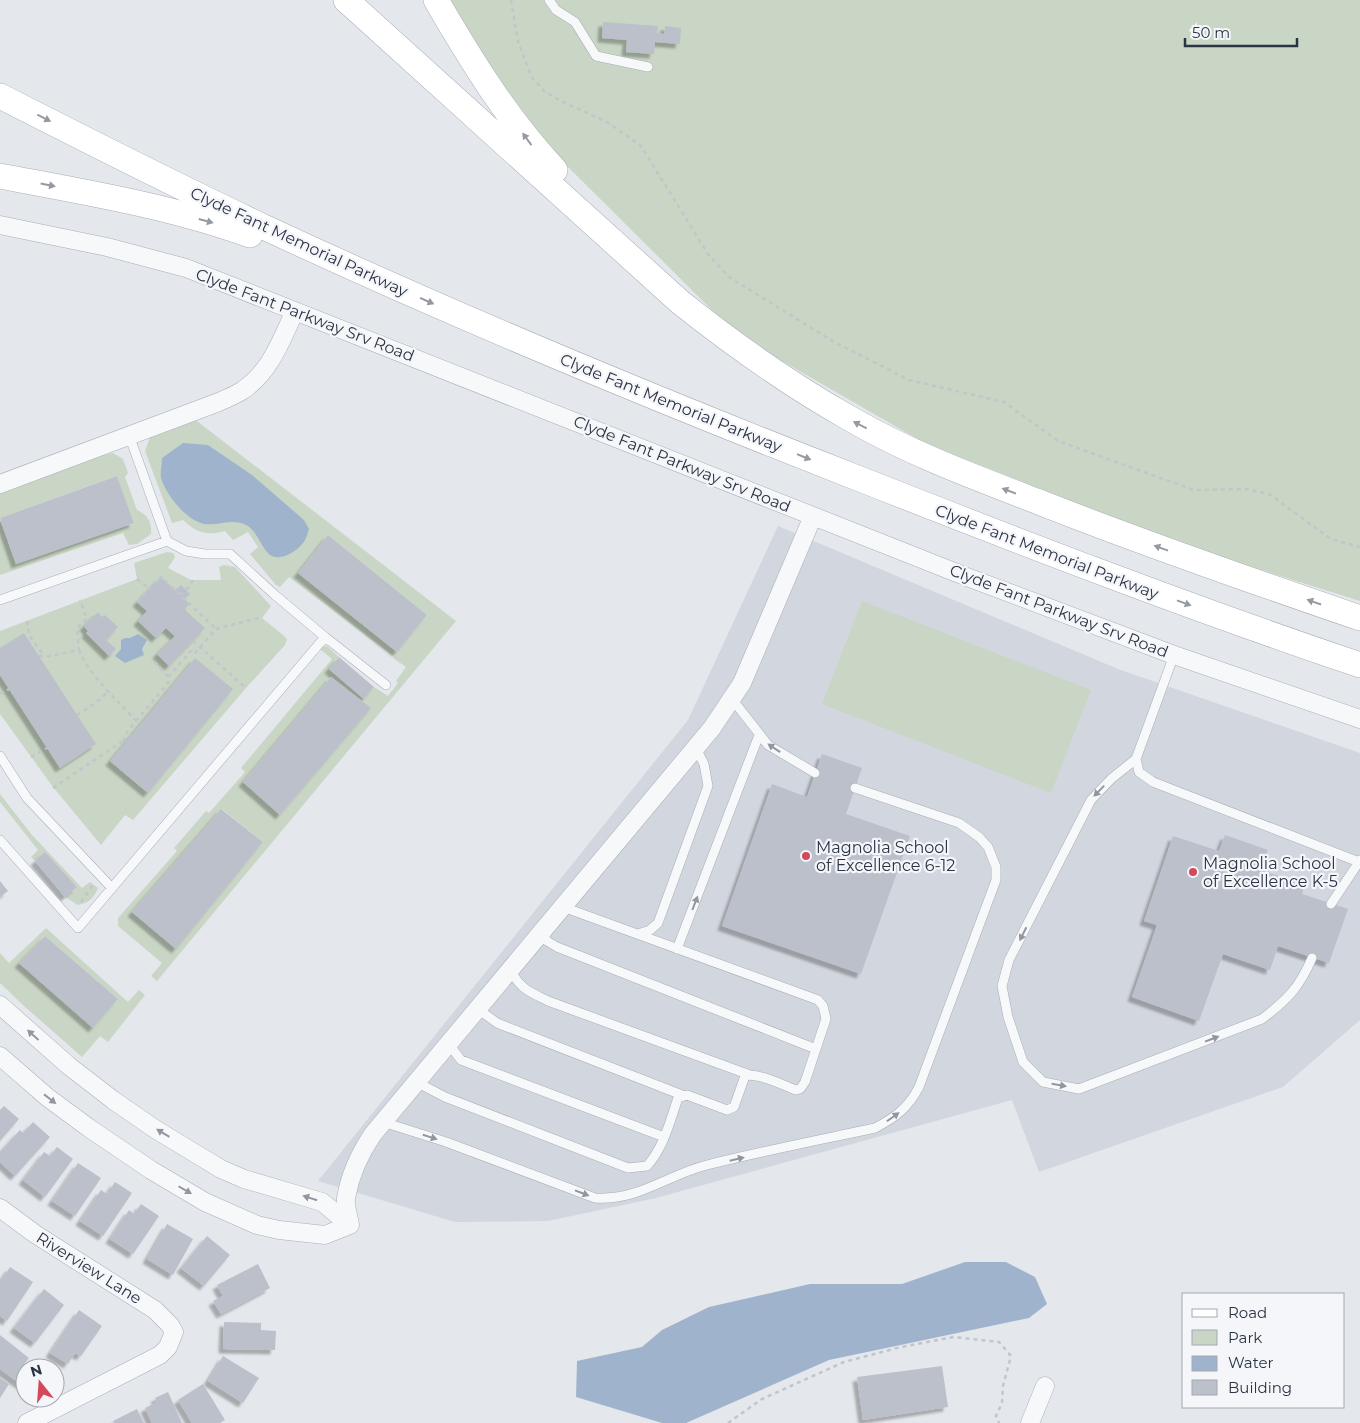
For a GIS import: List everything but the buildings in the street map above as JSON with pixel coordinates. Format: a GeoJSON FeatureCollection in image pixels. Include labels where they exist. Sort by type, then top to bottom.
{"type":"FeatureCollection","features":[{"type":"Feature","properties":{"kind":"main road"},"geometry":{"type":"LineString","coordinates":[[346,0],[680,302],[713,329],[786,381],[850,419],[916,453],[1105,528],[1360,618]]}},
{"type":"Feature","properties":{"kind":"main road"},"geometry":{"type":"LineString","coordinates":[[436,0],[488,85],[533,146],[680,302]]}},
{"type":"Feature","properties":{"kind":"main road","name":"Clyde Fant Memorial Parkway"},"geometry":{"type":"LineString","coordinates":[[0,96],[256,223],[581,368],[1071,562],[1360,665]]}},
{"type":"Feature","properties":{"kind":"main road"},"geometry":{"type":"LineString","coordinates":[[0,176],[94,195],[221,225],[322,261],[365,273]]}},
{"type":"Feature","properties":{"kind":"street","name":"Clyde Fant Parkway Srv Road"},"geometry":{"type":"LineString","coordinates":[[0,225],[107,247],[186,268],[968,577],[1174,655],[1360,720]]}},
{"type":"Feature","properties":{"kind":"street"},"geometry":{"type":"LineString","coordinates":[[0,484],[242,392],[259,378],[272,360],[295,310]]}},
{"type":"Feature","properties":{"kind":"street"},"geometry":{"type":"LineString","coordinates":[[350,1225],[346,1200],[353,1172],[361,1151],[383,1122],[696,748],[732,699],[742,683],[813,516]]}},
{"type":"Feature","properties":{"kind":"street"},"geometry":{"type":"LineString","coordinates":[[0,1005],[70,1066],[113,1100],[155,1129],[244,1180],[322,1202],[350,1225]]}},
{"type":"Feature","properties":{"kind":"street"},"geometry":{"type":"LineString","coordinates":[[0,1056],[47,1097],[89,1128],[151,1170],[205,1202],[257,1225],[279,1230],[325,1235],[350,1225]]}},
{"type":"Feature","properties":{"kind":"street","name":"Riverview Lane"},"geometry":{"type":"LineString","coordinates":[[0,1208],[67,1255],[155,1310],[165,1318],[174,1332],[168,1347],[160,1355],[27,1423]]}},
{"type":"Feature","properties":{"kind":"street"},"geometry":{"type":"LineString","coordinates":[[1030,1423],[1045,1386]]}},
{"type":"Feature","properties":{"kind":"lane"},"geometry":{"type":"LineString","coordinates":[[549,0],[556,10],[575,22],[596,56],[648,67]]}},
{"type":"Feature","properties":{"kind":"lane"},"geometry":{"type":"LineString","coordinates":[[129,436],[167,540],[186,550],[205,554],[230,554],[275,595],[386,685]]}},
{"type":"Feature","properties":{"kind":"lane"},"geometry":{"type":"LineString","coordinates":[[0,600],[167,540]]}},
{"type":"Feature","properties":{"kind":"lane"},"geometry":{"type":"LineString","coordinates":[[0,840],[78,928],[325,636]]}},
{"type":"Feature","properties":{"kind":"lane"},"geometry":{"type":"LineString","coordinates":[[1174,655],[1136,759],[1111,779],[1091,800],[1009,960],[1002,986],[1008,1017],[1023,1062],[1043,1082],[1079,1088],[1262,1020],[1286,1000],[1303,978],[1312,958]]}},
{"type":"Feature","properties":{"kind":"lane"},"geometry":{"type":"LineString","coordinates":[[732,699],[768,745],[815,773]]}},
{"type":"Feature","properties":{"kind":"lane"},"geometry":{"type":"LineString","coordinates":[[677,948],[759,735]]}},
{"type":"Feature","properties":{"kind":"lane"},"geometry":{"type":"LineString","coordinates":[[638,934],[650,930],[658,923],[708,786],[704,764],[696,748]]}},
{"type":"Feature","properties":{"kind":"lane"},"geometry":{"type":"LineString","coordinates":[[0,756],[27,798],[111,887]]}},
{"type":"Feature","properties":{"kind":"lane"},"geometry":{"type":"LineString","coordinates":[[1136,759],[1139,772],[1153,782],[1359,861],[1331,904]]}},
{"type":"Feature","properties":{"kind":"lane"},"geometry":{"type":"LineString","coordinates":[[383,1122],[446,1142],[595,1198],[606,1199],[621,1198],[646,1190],[705,1166],[875,1128],[894,1118],[912,1101],[919,1088],[996,880],[996,867],[988,847],[979,837],[959,823],[855,788]]}},
{"type":"Feature","properties":{"kind":"lane"},"geometry":{"type":"LineString","coordinates":[[510,970],[518,984],[526,991],[750,1074],[796,1090],[800,1089],[805,1082],[826,1019],[823,1006],[818,1000],[563,907]]}},
{"type":"Feature","properties":{"kind":"lane"},"geometry":{"type":"LineString","coordinates":[[541,933],[547,941],[557,947],[816,1049]]}},
{"type":"Feature","properties":{"kind":"lane"},"geometry":{"type":"LineString","coordinates":[[478,1009],[497,1023],[682,1095],[727,1110],[734,1107],[745,1076],[750,1074]]}},
{"type":"Feature","properties":{"kind":"lane"},"geometry":{"type":"LineString","coordinates":[[450,1042],[454,1052],[461,1060],[664,1137]]}},
{"type":"Feature","properties":{"kind":"lane"},"geometry":{"type":"LineString","coordinates":[[418,1080],[424,1086],[445,1097],[628,1168],[648,1166],[654,1158],[678,1098],[682,1095]]}},
{"type":"Feature","properties":{"kind":"path"},"geometry":{"type":"LineString","coordinates":[[511,0],[518,41],[531,76],[544,91],[607,122],[642,146],[708,254],[728,277],[834,342],[909,380],[1004,402],[1058,441],[1194,490],[1246,489],[1269,494],[1331,539],[1360,547]]}},
{"type":"Feature","properties":{"kind":"path"},"geometry":{"type":"LineString","coordinates":[[137,602],[161,577],[216,629]]}},
{"type":"Feature","properties":{"kind":"path"},"geometry":{"type":"LineString","coordinates":[[137,579],[150,589]]}},
{"type":"Feature","properties":{"kind":"path"},"geometry":{"type":"LineString","coordinates":[[180,595],[193,580]]}},
{"type":"Feature","properties":{"kind":"path"},"geometry":{"type":"LineString","coordinates":[[80,600],[87,619],[77,628],[79,650],[82,659],[135,722]]}},
{"type":"Feature","properties":{"kind":"path"},"geometry":{"type":"LineString","coordinates":[[168,677],[191,651],[194,654],[216,629],[262,618]]}},
{"type":"Feature","properties":{"kind":"path"},"geometry":{"type":"LineString","coordinates":[[27,620],[29,636],[45,657]]}},
{"type":"Feature","properties":{"kind":"path"},"geometry":{"type":"LineString","coordinates":[[193,640],[246,688]]}},
{"type":"Feature","properties":{"kind":"path"},"geometry":{"type":"LineString","coordinates":[[39,656],[45,657],[79,650]]}},
{"type":"Feature","properties":{"kind":"path"},"geometry":{"type":"LineString","coordinates":[[53,788],[125,741],[124,736],[168,683],[168,677],[155,662]]}},
{"type":"Feature","properties":{"kind":"path"},"geometry":{"type":"LineString","coordinates":[[0,694],[9,689]]}},
{"type":"Feature","properties":{"kind":"path"},"geometry":{"type":"LineString","coordinates":[[78,715],[109,691]]}},
{"type":"Feature","properties":{"kind":"path"},"geometry":{"type":"LineString","coordinates":[[31,757],[46,748]]}},
{"type":"Feature","properties":{"kind":"path"},"geometry":{"type":"LineString","coordinates":[[81,902],[93,885]]}},
{"type":"Feature","properties":{"kind":"path"},"geometry":{"type":"LineString","coordinates":[[728,1423],[762,1399],[844,1362],[901,1347],[954,1337],[999,1342],[1011,1356],[1003,1386],[1002,1403],[996,1416],[999,1423]]}},
{"type":"Feature","properties":{"kind":"shaded area","name":"Magnolia School of Excellence 6-12"},"geometry":{"type":"Polygon","coordinates":[[[778,526],[1118,669],[1360,753],[1360,1020],[1283,1087],[1039,1172],[1012,1100],[656,1198],[548,1221],[455,1222],[318,1181],[688,720],[778,526]]]}},
{"type":"Feature","properties":{"kind":"green space"},"geometry":{"type":"Polygon","coordinates":[[[447,0],[1360,0],[1360,601],[1198,550],[928,445],[737,335],[556,155],[478,54],[447,0]]]}},
{"type":"Feature","properties":{"kind":"green space"},"geometry":{"type":"Polygon","coordinates":[[[193,418],[456,621],[157,981],[151,976],[162,963],[118,926],[118,918],[177,851],[174,848],[206,811],[209,813],[245,772],[241,768],[332,659],[321,650],[321,647],[327,646],[339,657],[329,669],[364,699],[374,687],[388,696],[398,683],[396,681],[406,667],[393,658],[395,654],[393,656],[289,577],[280,587],[276,585],[250,554],[258,547],[248,532],[233,540],[225,531],[207,533],[197,531],[183,520],[172,523],[145,451],[150,437],[193,418]],[[328,535],[298,573],[397,652],[427,615],[328,535]],[[331,677],[243,782],[280,815],[370,708],[331,677]],[[222,809],[132,912],[176,948],[263,842],[222,809]]]}},
{"type":"Feature","properties":{"kind":"green space"},"geometry":{"type":"Polygon","coordinates":[[[113,453],[123,459],[128,473],[125,477],[137,510],[148,519],[151,526],[151,534],[137,544],[129,545],[123,533],[0,575],[0,521],[16,564],[134,523],[117,476],[0,518],[0,494],[99,456],[113,453]]]}},
{"type":"Feature","properties":{"kind":"green space"},"geometry":{"type":"Polygon","coordinates":[[[167,552],[173,553],[175,557],[168,568],[191,580],[221,580],[219,567],[224,565],[235,567],[271,606],[262,618],[287,639],[285,645],[133,820],[125,815],[101,845],[53,787],[0,714],[0,631],[137,579],[134,563],[167,552]]]}},
{"type":"Feature","properties":{"kind":"green space"},"geometry":{"type":"Polygon","coordinates":[[[862,601],[1091,690],[1051,793],[822,704],[862,601]]]}},
{"type":"Feature","properties":{"kind":"green space"},"geometry":{"type":"Polygon","coordinates":[[[0,794],[32,835],[82,888],[90,882],[98,888],[91,899],[78,905],[65,897],[77,887],[45,853],[35,861],[31,857],[38,850],[0,802],[0,794]]]}},
{"type":"Feature","properties":{"kind":"green space"},"geometry":{"type":"Polygon","coordinates":[[[46,928],[128,1002],[139,990],[145,995],[108,1042],[100,1036],[82,1057],[0,983],[0,953],[9,963],[46,928]],[[45,936],[19,963],[93,1028],[118,999],[45,936]]]}},
{"type":"Feature","properties":{"kind":"water"},"geometry":{"type":"Polygon","coordinates":[[[183,443],[208,445],[252,475],[304,520],[309,529],[302,544],[293,552],[282,557],[271,556],[246,525],[236,522],[204,524],[190,518],[172,499],[161,478],[162,458],[183,443]]]}},
{"type":"Feature","properties":{"kind":"water"},"geometry":{"type":"Polygon","coordinates":[[[138,634],[147,640],[142,649],[144,655],[125,663],[115,656],[121,649],[121,640],[138,634]]]}},
{"type":"Feature","properties":{"kind":"water"},"geometry":{"type":"Polygon","coordinates":[[[965,1262],[1006,1262],[1035,1277],[1047,1304],[1029,1318],[829,1360],[686,1423],[662,1423],[576,1397],[577,1361],[642,1347],[662,1330],[709,1307],[810,1284],[902,1284],[965,1262]]]}},
{"type":"Feature","properties":{"kind":"place","name":"Magnolia School of Excellence 6-12"},"geometry":{"type":"Point","coordinates":[806,856]}},
{"type":"Feature","properties":{"kind":"place","name":"Magnolia School of Excellence K-5"},"geometry":{"type":"Point","coordinates":[1193,872]}}]}
